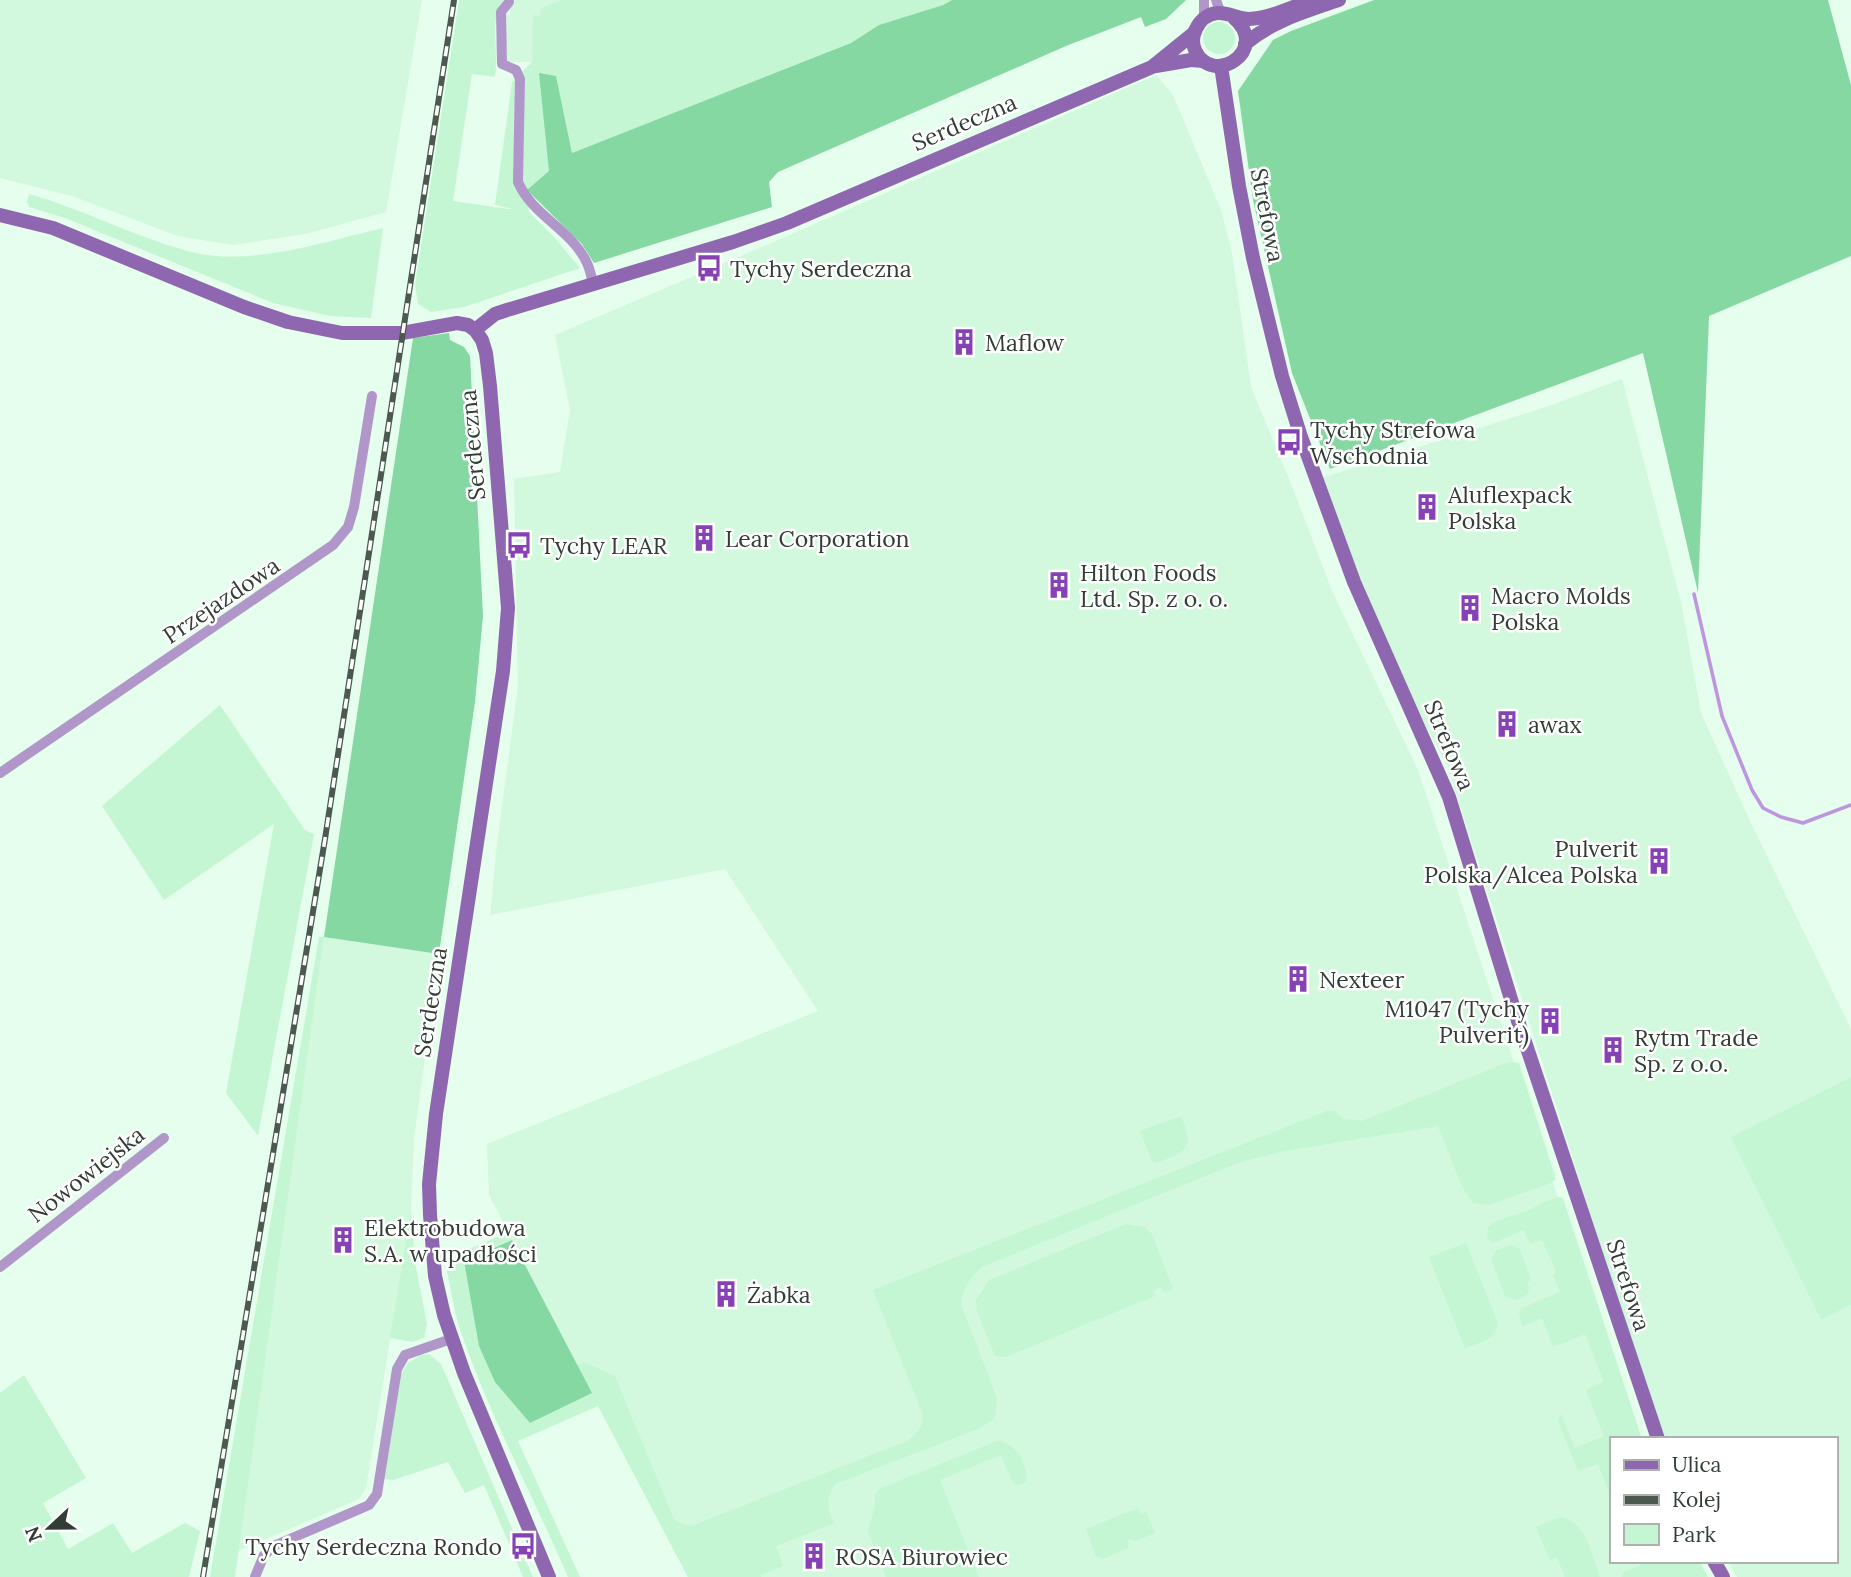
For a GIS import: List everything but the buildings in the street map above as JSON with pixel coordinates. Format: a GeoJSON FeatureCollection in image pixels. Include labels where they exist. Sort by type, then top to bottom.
{"type":"FeatureCollection","features":[{"type":"Feature","properties":{"kind":"street"},"geometry":{"type":"LineString","coordinates":[[1204,0],[1204,18],[1194,33],[1194,45],[1203,61],[1221,66],[1240,57],[1245,44],[1244,29],[1224,10]]}},
{"type":"Feature","properties":{"kind":"street"},"geometry":{"type":"LineString","coordinates":[[1204,18],[1224,10],[1250,19],[1312,0]]}},
{"type":"Feature","properties":{"kind":"street"},"geometry":{"type":"LineString","coordinates":[[1245,44],[1257,33],[1283,20],[1339,0]]}},
{"type":"Feature","properties":{"kind":"street"},"geometry":{"type":"LineString","coordinates":[[509,2],[501,12],[502,64],[516,70],[520,79],[517,183],[524,197],[573,244],[586,261],[593,283]]}},
{"type":"Feature","properties":{"kind":"street","name":"Serdeczna"},"geometry":{"type":"LineString","coordinates":[[1152,67],[1194,33]]}},
{"type":"Feature","properties":{"kind":"street","name":"Serdeczna"},"geometry":{"type":"LineString","coordinates":[[549,1577],[451,1339],[435,1276],[429,1184],[438,1101],[503,671],[507,618],[490,386],[486,353],[475,330],[495,314],[780,226],[1152,67],[1191,60],[1203,61]]}},
{"type":"Feature","properties":{"kind":"street","name":"Strefowa"},"geometry":{"type":"LineString","coordinates":[[1221,66],[1238,186],[1252,258],[1299,431],[1351,575],[1439,772],[1460,827],[1514,1009],[1657,1437]]}},
{"type":"Feature","properties":{"kind":"street"},"geometry":{"type":"LineString","coordinates":[[0,215],[53,228],[244,307],[288,322],[342,333],[402,333],[457,323],[475,330]]}},
{"type":"Feature","properties":{"kind":"street","name":"Przejazdowa"},"geometry":{"type":"LineString","coordinates":[[0,774],[333,545],[348,527],[354,507],[372,396]]}},
{"type":"Feature","properties":{"kind":"street","name":"Nowowiejska"},"geometry":{"type":"LineString","coordinates":[[0,1267],[164,1138]]}},
{"type":"Feature","properties":{"kind":"street"},"geometry":{"type":"LineString","coordinates":[[255,1577],[264,1555],[276,1545],[369,1505],[377,1494],[397,1369],[405,1355],[451,1339]]}},
{"type":"Feature","properties":{"kind":"shaded area"},"geometry":{"type":"Polygon","coordinates":[[[0,0],[422,0],[386,212],[305,234],[233,245],[178,236],[72,196],[0,178],[0,0]]]}},
{"type":"Feature","properties":{"kind":"shaded area"},"geometry":{"type":"Polygon","coordinates":[[[510,0],[560,0],[541,8],[540,16],[533,16],[533,62],[506,62],[506,15],[510,15],[510,0]]]}},
{"type":"Feature","properties":{"kind":"shaded area"},"geometry":{"type":"Polygon","coordinates":[[[1156,75],[1173,95],[1221,210],[1232,253],[1251,387],[1332,591],[1418,770],[1556,1191],[1605,1352],[1611,1437],[1610,1563],[1671,1563],[1678,1577],[688,1577],[489,1195],[487,1144],[818,1011],[725,869],[490,915],[518,686],[514,479],[560,472],[570,410],[555,335],[1156,75]]]}},
{"type":"Feature","properties":{"kind":"shaded area"},"geometry":{"type":"Polygon","coordinates":[[[1622,379],[1681,602],[1701,713],[1851,1029],[1851,1077],[1732,1137],[1821,1320],[1851,1305],[1851,1577],[1737,1577],[1729,1563],[1837,1563],[1837,1437],[1665,1437],[1644,1381],[1448,768],[1397,670],[1355,570],[1321,478],[1546,407],[1622,379]]]}},
{"type":"Feature","properties":{"kind":"shaded area"},"geometry":{"type":"Polygon","coordinates":[[[324,937],[439,954],[414,1139],[411,1210],[366,1488],[359,1499],[238,1551],[324,937]]]}},
{"type":"Feature","properties":{"kind":"green space"},"geometry":{"type":"Polygon","coordinates":[[[459,0],[503,0],[496,15],[495,77],[472,74],[453,201],[516,210],[495,205],[512,82],[532,62],[533,15],[540,16],[541,8],[560,0],[952,0],[879,25],[851,43],[572,153],[556,77],[549,172],[527,190],[529,212],[580,268],[464,307],[431,312],[418,304],[415,285],[459,0]]]}},
{"type":"Feature","properties":{"kind":"green space"},"geometry":{"type":"Polygon","coordinates":[[[952,0],[1186,0],[1166,19],[1145,27],[1141,17],[1066,46],[778,172],[769,182],[772,207],[594,263],[582,244],[527,190],[549,171],[539,73],[556,76],[572,153],[851,43],[879,25],[952,0]]]}},
{"type":"Feature","properties":{"kind":"green space"},"geometry":{"type":"Polygon","coordinates":[[[1374,0],[1828,0],[1851,85],[1851,256],[1709,316],[1698,593],[1643,353],[1330,469],[1292,373],[1253,200],[1238,91],[1273,40],[1374,0]]]}},
{"type":"Feature","properties":{"kind":"green space"},"geometry":{"type":"Polygon","coordinates":[[[1219,22],[1230,27],[1235,38],[1230,49],[1219,54],[1208,49],[1203,38],[1208,27],[1219,22]]]}},
{"type":"Feature","properties":{"kind":"green space"},"geometry":{"type":"Polygon","coordinates":[[[29,194],[164,244],[208,255],[259,255],[383,228],[371,318],[330,316],[273,303],[65,218],[29,207],[29,194]]]}},
{"type":"Feature","properties":{"kind":"green space"},"geometry":{"type":"Polygon","coordinates":[[[449,333],[450,340],[464,347],[470,356],[483,616],[475,702],[439,954],[324,937],[413,338],[449,333]]]}},
{"type":"Feature","properties":{"kind":"green space"},"geometry":{"type":"Polygon","coordinates":[[[220,705],[305,830],[314,834],[258,1136],[226,1093],[274,824],[164,900],[102,806],[220,705]]]}},
{"type":"Feature","properties":{"kind":"green space"},"geometry":{"type":"Polygon","coordinates":[[[319,937],[324,937],[235,1577],[210,1577],[319,937]]]}},
{"type":"Feature","properties":{"kind":"green space"},"geometry":{"type":"Polygon","coordinates":[[[1513,1062],[1519,1063],[1556,1179],[1551,1183],[1489,1205],[1473,1203],[1462,1187],[1438,1126],[1280,1152],[1240,1162],[984,1266],[968,1283],[961,1305],[997,1400],[995,1418],[980,1428],[836,1484],[828,1503],[835,1523],[776,1546],[783,1566],[761,1577],[688,1577],[598,1406],[518,1441],[580,1577],[568,1577],[473,1366],[455,1310],[446,1266],[456,1255],[508,1232],[512,1240],[464,1261],[577,1365],[584,1362],[615,1376],[673,1517],[679,1523],[692,1526],[909,1440],[917,1431],[923,1415],[873,1290],[1327,1111],[1334,1111],[1347,1121],[1362,1121],[1513,1062]]]}},
{"type":"Feature","properties":{"kind":"green space"},"geometry":{"type":"Polygon","coordinates":[[[1851,1077],[1851,1305],[1821,1320],[1731,1137],[1851,1077]]]}},
{"type":"Feature","properties":{"kind":"green space"},"geometry":{"type":"Polygon","coordinates":[[[1181,1116],[1187,1136],[1185,1148],[1167,1159],[1156,1163],[1152,1161],[1140,1131],[1181,1116]]]}},
{"type":"Feature","properties":{"kind":"green space"},"geometry":{"type":"Polygon","coordinates":[[[1563,1198],[1641,1437],[1610,1437],[1610,1494],[1598,1464],[1578,1471],[1558,1421],[1561,1414],[1575,1448],[1604,1436],[1586,1390],[1604,1382],[1585,1334],[1553,1347],[1542,1318],[1522,1326],[1519,1313],[1522,1308],[1560,1292],[1553,1274],[1556,1272],[1542,1240],[1530,1244],[1524,1230],[1493,1243],[1487,1238],[1488,1227],[1492,1224],[1547,1201],[1563,1198]]]}},
{"type":"Feature","properties":{"kind":"green space"},"geometry":{"type":"Polygon","coordinates":[[[411,1210],[415,1262],[427,1324],[424,1338],[412,1342],[390,1338],[411,1210]]]}},
{"type":"Feature","properties":{"kind":"green space"},"geometry":{"type":"Polygon","coordinates":[[[1126,1224],[1145,1227],[1152,1234],[1173,1289],[1164,1293],[1161,1287],[1153,1291],[1155,1296],[1005,1357],[995,1356],[977,1311],[976,1300],[989,1280],[1126,1224]]]}},
{"type":"Feature","properties":{"kind":"green space"},"geometry":{"type":"Polygon","coordinates":[[[512,1240],[592,1393],[530,1423],[495,1382],[479,1346],[464,1261],[512,1240]]]}},
{"type":"Feature","properties":{"kind":"green space"},"geometry":{"type":"Polygon","coordinates":[[[1466,1243],[1497,1327],[1492,1336],[1465,1348],[1429,1257],[1466,1243]]]}},
{"type":"Feature","properties":{"kind":"green space"},"geometry":{"type":"Polygon","coordinates":[[[1511,1245],[1520,1250],[1531,1280],[1528,1282],[1527,1295],[1516,1300],[1505,1296],[1491,1259],[1495,1251],[1511,1245]]]}},
{"type":"Feature","properties":{"kind":"green space"},"geometry":{"type":"Polygon","coordinates":[[[429,1354],[441,1364],[533,1577],[523,1577],[484,1485],[465,1493],[448,1462],[393,1480],[383,1479],[399,1378],[408,1363],[421,1355],[429,1354]]]}},
{"type":"Feature","properties":{"kind":"green space"},"geometry":{"type":"Polygon","coordinates":[[[24,1375],[86,1478],[43,1503],[68,1549],[113,1523],[132,1553],[185,1523],[200,1531],[189,1577],[0,1577],[0,1393],[24,1375]]]}},
{"type":"Feature","properties":{"kind":"green space"},"geometry":{"type":"Polygon","coordinates":[[[1000,1440],[1016,1451],[1023,1461],[1027,1479],[1023,1484],[1013,1483],[1001,1455],[940,1480],[979,1577],[886,1577],[868,1531],[875,1495],[881,1488],[1000,1440]]]}},
{"type":"Feature","properties":{"kind":"green space"},"geometry":{"type":"Polygon","coordinates":[[[1138,1508],[1141,1514],[1146,1512],[1155,1533],[1135,1541],[1129,1539],[1128,1548],[1103,1559],[1096,1556],[1086,1529],[1138,1508]]]}},
{"type":"Feature","properties":{"kind":"green space"},"geometry":{"type":"Polygon","coordinates":[[[1559,1517],[1568,1519],[1582,1531],[1600,1577],[1565,1577],[1557,1557],[1550,1560],[1536,1527],[1559,1517]]]}},
{"type":"Feature","properties":{"kind":"green space"},"geometry":{"type":"Polygon","coordinates":[[[1639,1563],[1700,1563],[1708,1577],[1621,1577],[1624,1572],[1640,1566],[1639,1563]]]}},
{"type":"Feature","properties":{"kind":"waterway"},"geometry":{"type":"LineString","coordinates":[[1694,594],[1722,716],[1752,790],[1763,808],[1781,817],[1803,823],[1851,805]]}},
{"type":"Feature","properties":{"kind":"railway"},"geometry":{"type":"LineString","coordinates":[[203,1577],[325,839],[454,0]]}},
{"type":"Feature","properties":{"kind":"place","name":"Tychy Serdeczna"},"geometry":{"type":"Point","coordinates":[709,268]}},
{"type":"Feature","properties":{"kind":"place","name":"Maflow"},"geometry":{"type":"Point","coordinates":[964,342]}},
{"type":"Feature","properties":{"kind":"place","name":"Tychy Strefowa Wschodnia"},"geometry":{"type":"Point","coordinates":[1289,442]}},
{"type":"Feature","properties":{"kind":"place","name":"Aluflexpack Polska"},"geometry":{"type":"Point","coordinates":[1427,507]}},
{"type":"Feature","properties":{"kind":"place","name":"Lear Corporation"},"geometry":{"type":"Point","coordinates":[704,538]}},
{"type":"Feature","properties":{"kind":"place","name":"Tychy LEAR"},"geometry":{"type":"Point","coordinates":[519,545]}},
{"type":"Feature","properties":{"kind":"place","name":"Hilton Foods Ltd. Sp. z o. o."},"geometry":{"type":"Point","coordinates":[1059,585]}},
{"type":"Feature","properties":{"kind":"place","name":"Macro Molds Polska"},"geometry":{"type":"Point","coordinates":[1470,608]}},
{"type":"Feature","properties":{"kind":"place","name":"awax"},"geometry":{"type":"Point","coordinates":[1507,724]}},
{"type":"Feature","properties":{"kind":"place","name":"Pulverit Polska/Alcea Polska"},"geometry":{"type":"Point","coordinates":[1659,861]}},
{"type":"Feature","properties":{"kind":"place","name":"Nexteer"},"geometry":{"type":"Point","coordinates":[1298,979]}},
{"type":"Feature","properties":{"kind":"place","name":"M1047 (Tychy Pulverit)"},"geometry":{"type":"Point","coordinates":[1550,1021]}},
{"type":"Feature","properties":{"kind":"place","name":"Rytm Trade Sp. z o.o."},"geometry":{"type":"Point","coordinates":[1613,1050]}},
{"type":"Feature","properties":{"kind":"place","name":"Elektrobudowa S.A. w upadłości"},"geometry":{"type":"Point","coordinates":[343,1240]}},
{"type":"Feature","properties":{"kind":"place","name":"Żabka"},"geometry":{"type":"Point","coordinates":[726,1294]}},
{"type":"Feature","properties":{"kind":"place","name":"Tychy Serdeczna Rondo"},"geometry":{"type":"Point","coordinates":[523,1546]}},
{"type":"Feature","properties":{"kind":"place","name":"ROSA Biurowiec"},"geometry":{"type":"Point","coordinates":[814,1556]}}]}
